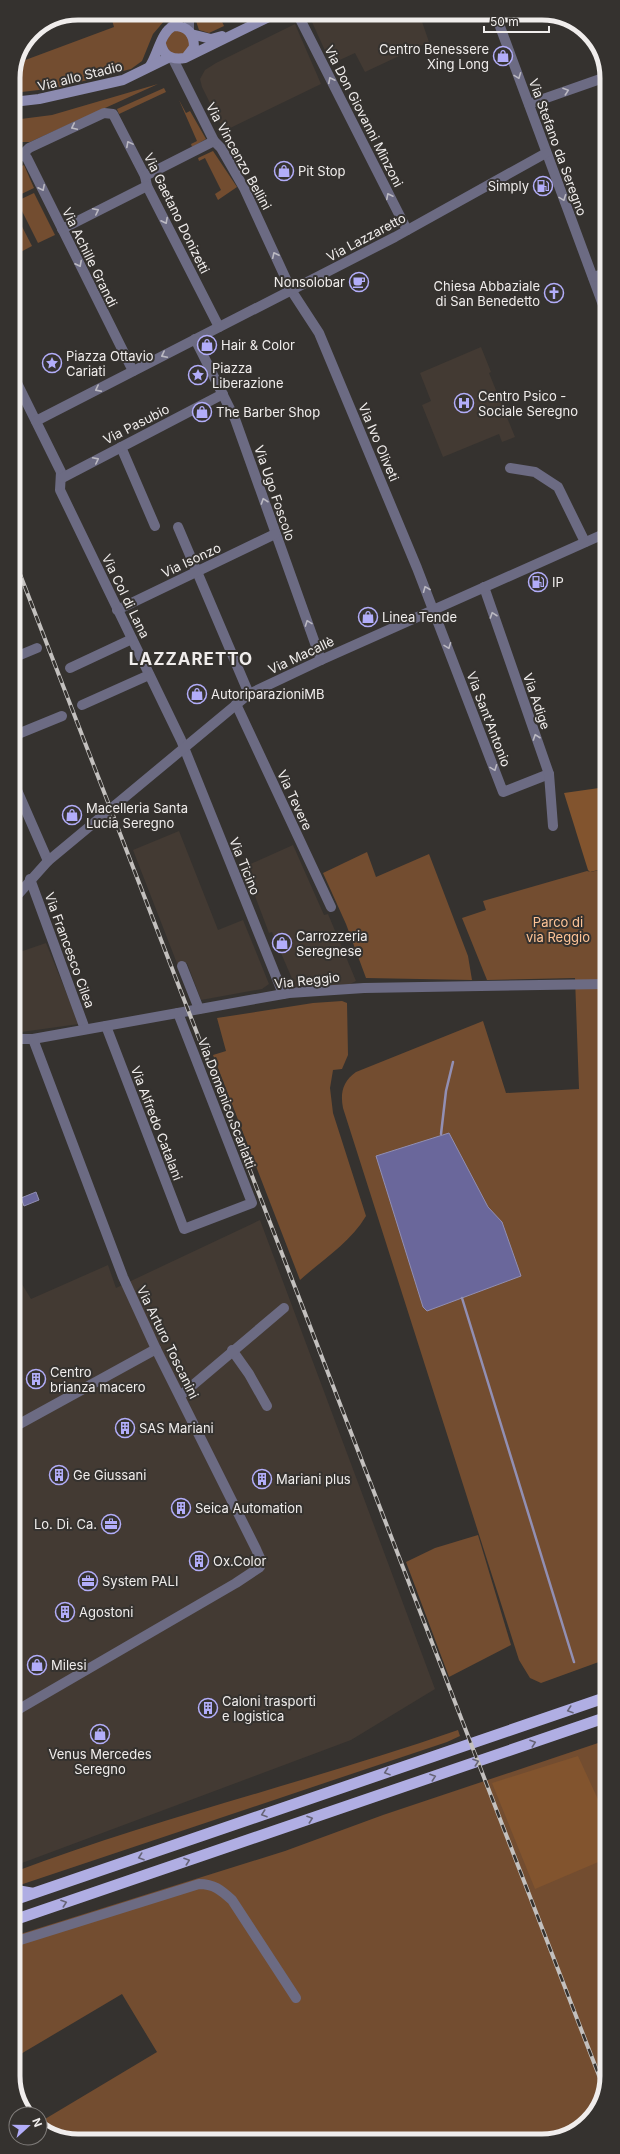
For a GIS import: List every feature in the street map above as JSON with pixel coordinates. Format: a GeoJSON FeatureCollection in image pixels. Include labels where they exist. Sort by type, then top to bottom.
{"type":"FeatureCollection","features":[{"type":"Feature","properties":{"kind":"highway"},"geometry":{"type":"LineString","coordinates":[[20,1898],[600,1699]]}},
{"type":"Feature","properties":{"kind":"highway"},"geometry":{"type":"LineString","coordinates":[[20,1918],[600,1719]]}},
{"type":"Feature","properties":{"kind":"highway"},"geometry":{"type":"LineString","coordinates":[[20,1891],[36,1892]]}},
{"type":"Feature","properties":{"kind":"highway"},"geometry":{"type":"LineString","coordinates":[[20,1922],[42,1911]]}},
{"type":"Feature","properties":{"kind":"main road"},"geometry":{"type":"LineString","coordinates":[[150,66],[161,44],[164,34],[171,27],[180,26],[203,38],[215,39],[256,20]]}},
{"type":"Feature","properties":{"kind":"main road","name":"Via allo Stadio"},"geometry":{"type":"LineString","coordinates":[[20,101],[39,99],[123,80],[150,66],[171,58],[186,57],[263,20]]}},
{"type":"Feature","properties":{"kind":"main road"},"geometry":{"type":"LineString","coordinates":[[186,57],[194,47],[194,40],[190,32]]}},
{"type":"Feature","properties":{"kind":"main road"},"geometry":{"type":"LineString","coordinates":[[161,44],[165,53],[171,58]]}},
{"type":"Feature","properties":{"kind":"street"},"geometry":{"type":"LineString","coordinates":[[171,27],[178,20]]}},
{"type":"Feature","properties":{"kind":"street"},"geometry":{"type":"LineString","coordinates":[[189,20],[190,32]]}},
{"type":"Feature","properties":{"kind":"street","name":"Via Don Giovanni Minzoni"},"geometry":{"type":"LineString","coordinates":[[300,20],[407,230]]}},
{"type":"Feature","properties":{"kind":"street","name":"Via Stefano da Seregno"},"geometry":{"type":"LineString","coordinates":[[497,20],[600,296]]}},
{"type":"Feature","properties":{"kind":"street"},"geometry":{"type":"LineString","coordinates":[[183,79],[182,66],[186,57]]}},
{"type":"Feature","properties":{"kind":"street","name":"Via Vincenzo Bellini"},"geometry":{"type":"LineString","coordinates":[[171,58],[214,141],[221,148],[244,188],[291,290]]}},
{"type":"Feature","properties":{"kind":"street"},"geometry":{"type":"LineString","coordinates":[[529,104],[600,79]]}},
{"type":"Feature","properties":{"kind":"street","name":"Via Gaetano Donizetti"},"geometry":{"type":"LineString","coordinates":[[23,155],[29,148],[110,112],[114,116],[219,327]]}},
{"type":"Feature","properties":{"kind":"street"},"geometry":{"type":"LineString","coordinates":[[62,229],[214,141]]}},
{"type":"Feature","properties":{"kind":"street","name":"Via Lazzaretto"},"geometry":{"type":"LineString","coordinates":[[196,339],[407,230],[546,153]]}},
{"type":"Feature","properties":{"kind":"street","name":"Via Achille Grandi"},"geometry":{"type":"LineString","coordinates":[[23,155],[27,158],[133,371]]}},
{"type":"Feature","properties":{"kind":"street"},"geometry":{"type":"LineString","coordinates":[[593,277],[600,275]]}},
{"type":"Feature","properties":{"kind":"street","name":"Via Ivo Oliveti"},"geometry":{"type":"LineString","coordinates":[[291,290],[319,333],[434,610]]}},
{"type":"Feature","properties":{"kind":"street"},"geometry":{"type":"LineString","coordinates":[[36,421],[196,339]]}},
{"type":"Feature","properties":{"kind":"street","name":"Via Ugo Foscolo"},"geometry":{"type":"LineString","coordinates":[[196,339],[235,419],[321,660]]}},
{"type":"Feature","properties":{"kind":"street","name":"Via Col di Lana"},"geometry":{"type":"LineString","coordinates":[[20,389],[61,472],[62,478],[60,490],[184,747]]}},
{"type":"Feature","properties":{"kind":"street","name":"Via Pasubio"},"geometry":{"type":"LineString","coordinates":[[62,478],[223,394]]}},
{"type":"Feature","properties":{"kind":"street"},"geometry":{"type":"LineString","coordinates":[[121,448],[155,526]]}},
{"type":"Feature","properties":{"kind":"street"},"geometry":{"type":"LineString","coordinates":[[510,468],[535,472],[558,487],[585,542]]}},
{"type":"Feature","properties":{"kind":"street"},"geometry":{"type":"LineString","coordinates":[[178,527],[249,694]]}},
{"type":"Feature","properties":{"kind":"street","name":"Via Isonzo"},"geometry":{"type":"LineString","coordinates":[[117,610],[275,534]]}},
{"type":"Feature","properties":{"kind":"street","name":"Via Macallè"},"geometry":{"type":"LineString","coordinates":[[20,892],[48,861],[249,694],[321,660],[600,536]]}},
{"type":"Feature","properties":{"kind":"street","name":"Via Adige"},"geometry":{"type":"LineString","coordinates":[[484,587],[549,774],[554,826]]}},
{"type":"Feature","properties":{"kind":"street","name":"Via Sant'Antonio"},"geometry":{"type":"LineString","coordinates":[[434,610],[503,792],[549,774]]}},
{"type":"Feature","properties":{"kind":"street"},"geometry":{"type":"LineString","coordinates":[[70,668],[132,639]]}},
{"type":"Feature","properties":{"kind":"street"},"geometry":{"type":"LineString","coordinates":[[20,655],[37,648]]}},
{"type":"Feature","properties":{"kind":"street"},"geometry":{"type":"LineString","coordinates":[[82,705],[149,675]]}},
{"type":"Feature","properties":{"kind":"street","name":"Via Tevere"},"geometry":{"type":"LineString","coordinates":[[236,704],[331,907]]}},
{"type":"Feature","properties":{"kind":"street"},"geometry":{"type":"LineString","coordinates":[[20,733],[62,716]]}},
{"type":"Feature","properties":{"kind":"street","name":"Via Ticino"},"geometry":{"type":"LineString","coordinates":[[184,747],[283,994]]}},
{"type":"Feature","properties":{"kind":"street"},"geometry":{"type":"LineString","coordinates":[[20,798],[48,861]]}},
{"type":"Feature","properties":{"kind":"street","name":"Via Francesco Cilea"},"geometry":{"type":"LineString","coordinates":[[30,879],[85,1029]]}},
{"type":"Feature","properties":{"kind":"street"},"geometry":{"type":"LineString","coordinates":[[182,966],[199,1009]]}},
{"type":"Feature","properties":{"kind":"street","name":"Via Reggio"},"geometry":{"type":"LineString","coordinates":[[20,1039],[33,1039],[283,994],[364,988],[600,984]]}},
{"type":"Feature","properties":{"kind":"street","name":"Via Domenico Scarlatti"},"geometry":{"type":"LineString","coordinates":[[178,1013],[252,1203],[184,1229]]}},
{"type":"Feature","properties":{"kind":"street","name":"Via Alfredo Catalani"},"geometry":{"type":"LineString","coordinates":[[106,1026],[184,1229]]}},
{"type":"Feature","properties":{"kind":"street","name":"Via Arturo Toscanini"},"geometry":{"type":"LineString","coordinates":[[20,1709],[236,1583],[260,1567],[260,1558],[156,1349],[123,1277],[33,1039]]}},
{"type":"Feature","properties":{"kind":"street"},"geometry":{"type":"LineString","coordinates":[[180,1396],[232,1350],[284,1308]]}},
{"type":"Feature","properties":{"kind":"street"},"geometry":{"type":"LineString","coordinates":[[20,1424],[156,1349]]}},
{"type":"Feature","properties":{"kind":"street"},"geometry":{"type":"LineString","coordinates":[[232,1350],[249,1374],[267,1406]]}},
{"type":"Feature","properties":{"kind":"street"},"geometry":{"type":"LineString","coordinates":[[20,1940],[199,1884],[210,1884],[221,1889],[232,1900],[296,1998]]}},
{"type":"Feature","properties":{"kind":"shaded area"},"geometry":{"type":"Polygon","coordinates":[[[316,20],[421,20],[429,42],[365,72],[355,53],[331,64],[312,22],[316,20]]]}},
{"type":"Feature","properties":{"kind":"shaded area"},"geometry":{"type":"Polygon","coordinates":[[[295,24],[321,84],[224,131],[202,87],[200,79],[205,70],[216,63],[295,24]]]}},
{"type":"Feature","properties":{"kind":"shaded area","name":"Centro Psico - Sociale Seregno"},"geometry":{"type":"Polygon","coordinates":[[[481,347],[491,372],[489,373],[515,437],[502,442],[499,434],[443,457],[422,405],[431,401],[420,373],[481,347]]]}},
{"type":"Feature","properties":{"kind":"shaded area"},"geometry":{"type":"Polygon","coordinates":[[[600,788],[600,870],[590,872],[588,870],[564,793],[600,788]]]}},
{"type":"Feature","properties":{"kind":"shaded area"},"geometry":{"type":"Polygon","coordinates":[[[179,831],[218,930],[243,920],[269,984],[262,989],[201,1000],[187,963],[178,966],[133,850],[179,831]]]}},
{"type":"Feature","properties":{"kind":"shaded area"},"geometry":{"type":"Polygon","coordinates":[[[293,845],[324,915],[328,914],[356,981],[350,984],[296,988],[272,932],[269,933],[244,867],[293,845]]]}},
{"type":"Feature","properties":{"kind":"shaded area"},"geometry":{"type":"Polygon","coordinates":[[[46,943],[79,1024],[20,1032],[20,952],[46,943]]]}},
{"type":"Feature","properties":{"kind":"shaded area"},"geometry":{"type":"Polygon","coordinates":[[[449,1133],[488,1207],[502,1222],[521,1276],[427,1311],[423,1307],[376,1156],[449,1133]]]}},
{"type":"Feature","properties":{"kind":"shaded area"},"geometry":{"type":"Polygon","coordinates":[[[36,1192],[39,1200],[24,1206],[21,1198],[36,1192]]]}},
{"type":"Feature","properties":{"kind":"shaded area"},"geometry":{"type":"Polygon","coordinates":[[[260,1220],[435,1689],[351,1740],[20,1864],[20,1281],[31,1299],[108,1265],[116,1288],[260,1220]]]}},
{"type":"Feature","properties":{"kind":"shaded area"},"geometry":{"type":"Polygon","coordinates":[[[578,1756],[600,1804],[600,1861],[535,1889],[492,1783],[578,1756]]]}},
{"type":"Feature","properties":{"kind":"green space"},"geometry":{"type":"Polygon","coordinates":[[[112,20],[165,20],[153,34],[142,61],[131,69],[56,88],[20,92],[23,61],[114,27],[112,20]]]}},
{"type":"Feature","properties":{"kind":"green space"},"geometry":{"type":"Polygon","coordinates":[[[221,20],[224,26],[209,33],[199,30],[196,21],[221,20]]]}},
{"type":"Feature","properties":{"kind":"green space"},"geometry":{"type":"Polygon","coordinates":[[[180,30],[188,36],[190,45],[184,54],[172,55],[165,44],[171,32],[180,30]]]}},
{"type":"Feature","properties":{"kind":"green space"},"geometry":{"type":"Polygon","coordinates":[[[158,84],[30,142],[20,142],[20,119],[52,115],[158,84]]]}},
{"type":"Feature","properties":{"kind":"green space"},"geometry":{"type":"Polygon","coordinates":[[[164,88],[166,92],[119,114],[117,109],[164,88]]]}},
{"type":"Feature","properties":{"kind":"green space"},"geometry":{"type":"Polygon","coordinates":[[[179,100],[186,113],[190,111],[206,139],[192,147],[191,144],[197,141],[179,100]]]}},
{"type":"Feature","properties":{"kind":"green space"},"geometry":{"type":"Polygon","coordinates":[[[213,151],[237,187],[218,200],[215,194],[221,190],[205,158],[199,161],[198,158],[213,151]]]}},
{"type":"Feature","properties":{"kind":"green space"},"geometry":{"type":"Polygon","coordinates":[[[24,165],[34,188],[20,195],[20,167],[24,165]]]}},
{"type":"Feature","properties":{"kind":"green space"},"geometry":{"type":"Polygon","coordinates":[[[34,193],[55,235],[38,243],[20,207],[20,200],[34,193]]]}},
{"type":"Feature","properties":{"kind":"green space"},"geometry":{"type":"Polygon","coordinates":[[[20,223],[32,246],[20,252],[20,223]]]}},
{"type":"Feature","properties":{"kind":"green space"},"geometry":{"type":"Polygon","coordinates":[[[367,852],[376,877],[429,854],[468,956],[472,980],[366,978],[346,924],[323,873],[367,852]]]}},
{"type":"Feature","properties":{"kind":"green space","name":"Parco di via Reggio"},"geometry":{"type":"Polygon","coordinates":[[[600,870],[600,1662],[541,1683],[530,1678],[519,1660],[343,1108],[342,1092],[345,1083],[356,1072],[483,1021],[506,1093],[579,1089],[575,978],[487,980],[462,918],[486,910],[483,901],[587,871],[591,872],[600,870]]]}},
{"type":"Feature","properties":{"kind":"green space"},"geometry":{"type":"Polygon","coordinates":[[[342,1001],[347,1003],[348,1055],[342,1069],[333,1070],[330,1088],[333,1113],[366,1216],[344,1243],[300,1280],[213,1055],[226,1051],[217,1018],[313,1003],[342,1001]]]}},
{"type":"Feature","properties":{"kind":"green space"},"geometry":{"type":"Polygon","coordinates":[[[478,1535],[511,1645],[449,1677],[406,1562],[435,1548],[478,1535]]]}},
{"type":"Feature","properties":{"kind":"green space"},"geometry":{"type":"Polygon","coordinates":[[[458,1730],[460,1736],[447,1742],[20,1885],[20,1870],[69,1852],[180,1816],[458,1730]]]}},
{"type":"Feature","properties":{"kind":"green space"},"geometry":{"type":"Polygon","coordinates":[[[600,1742],[600,2076],[596,2098],[586,2114],[577,2122],[561,2131],[542,2134],[74,2134],[56,2130],[48,2125],[48,2117],[157,2052],[122,1994],[20,2054],[20,1934],[285,1851],[383,1815],[600,1742]]]}},
{"type":"Feature","properties":{"kind":"waterway"},"geometry":{"type":"LineString","coordinates":[[441,1134],[446,1091],[453,1062]]}},
{"type":"Feature","properties":{"kind":"waterway"},"geometry":{"type":"LineString","coordinates":[[462,1298],[574,1662]]}},
{"type":"Feature","properties":{"kind":"railway"},"geometry":{"type":"LineString","coordinates":[[20,574],[600,2078]]}},
{"type":"Feature","properties":{"kind":"place","name":"Centro Benessere Xing Long"},"geometry":{"type":"Point","coordinates":[503,56]}},
{"type":"Feature","properties":{"kind":"place","name":"Pit Stop"},"geometry":{"type":"Point","coordinates":[284,171]}},
{"type":"Feature","properties":{"kind":"place","name":"Simply"},"geometry":{"type":"Point","coordinates":[543,186]}},
{"type":"Feature","properties":{"kind":"place","name":"Nonsolobar"},"geometry":{"type":"Point","coordinates":[359,282]}},
{"type":"Feature","properties":{"kind":"place","name":"Chiesa Abbaziale di San Benedetto"},"geometry":{"type":"Point","coordinates":[554,293]}},
{"type":"Feature","properties":{"kind":"place","name":"Hair & Color"},"geometry":{"type":"Point","coordinates":[207,345]}},
{"type":"Feature","properties":{"kind":"place","name":"Piazza Ottavio Cariati"},"geometry":{"type":"Point","coordinates":[52,363]}},
{"type":"Feature","properties":{"kind":"place","name":"Piazza Liberazione"},"geometry":{"type":"Point","coordinates":[198,375]}},
{"type":"Feature","properties":{"kind":"place","name":"Centro Psico - Sociale Seregno"},"geometry":{"type":"Point","coordinates":[464,403]}},
{"type":"Feature","properties":{"kind":"place","name":"The Barber Shop"},"geometry":{"type":"Point","coordinates":[202,412]}},
{"type":"Feature","properties":{"kind":"place","name":"IP"},"geometry":{"type":"Point","coordinates":[538,582]}},
{"type":"Feature","properties":{"kind":"place","name":"Linea Tende"},"geometry":{"type":"Point","coordinates":[368,617]}},
{"type":"Feature","properties":{"kind":"place","name":"AutoriparazioniMB"},"geometry":{"type":"Point","coordinates":[197,694]}},
{"type":"Feature","properties":{"kind":"place","name":"Macelleria Santa Lucia Seregno"},"geometry":{"type":"Point","coordinates":[72,815]}},
{"type":"Feature","properties":{"kind":"place","name":"Carrozzeria Seregnese"},"geometry":{"type":"Point","coordinates":[282,943]}},
{"type":"Feature","properties":{"kind":"place","name":"Centro brianza macero"},"geometry":{"type":"Point","coordinates":[36,1379]}},
{"type":"Feature","properties":{"kind":"place","name":"SAS Mariani"},"geometry":{"type":"Point","coordinates":[125,1428]}},
{"type":"Feature","properties":{"kind":"place","name":"Ge Giussani"},"geometry":{"type":"Point","coordinates":[59,1475]}},
{"type":"Feature","properties":{"kind":"place","name":"Mariani plus"},"geometry":{"type":"Point","coordinates":[262,1479]}},
{"type":"Feature","properties":{"kind":"place","name":"Seica Automation"},"geometry":{"type":"Point","coordinates":[181,1508]}},
{"type":"Feature","properties":{"kind":"place","name":"Lo. Di. Ca."},"geometry":{"type":"Point","coordinates":[111,1524]}},
{"type":"Feature","properties":{"kind":"place","name":"Ox.Color"},"geometry":{"type":"Point","coordinates":[199,1561]}},
{"type":"Feature","properties":{"kind":"place","name":"System PALI"},"geometry":{"type":"Point","coordinates":[88,1581]}},
{"type":"Feature","properties":{"kind":"place","name":"Agostoni"},"geometry":{"type":"Point","coordinates":[65,1612]}},
{"type":"Feature","properties":{"kind":"place","name":"Milesi"},"geometry":{"type":"Point","coordinates":[37,1665]}},
{"type":"Feature","properties":{"kind":"place","name":"Caloni trasporti e logistica"},"geometry":{"type":"Point","coordinates":[208,1708]}},
{"type":"Feature","properties":{"kind":"place","name":"Venus Mercedes Seregno"},"geometry":{"type":"Point","coordinates":[100,1734]}},
{"type":"Feature","properties":{"kind":"district","name":"LAZZARETTO"},"geometry":{"type":"Point","coordinates":[191,659]}}]}
